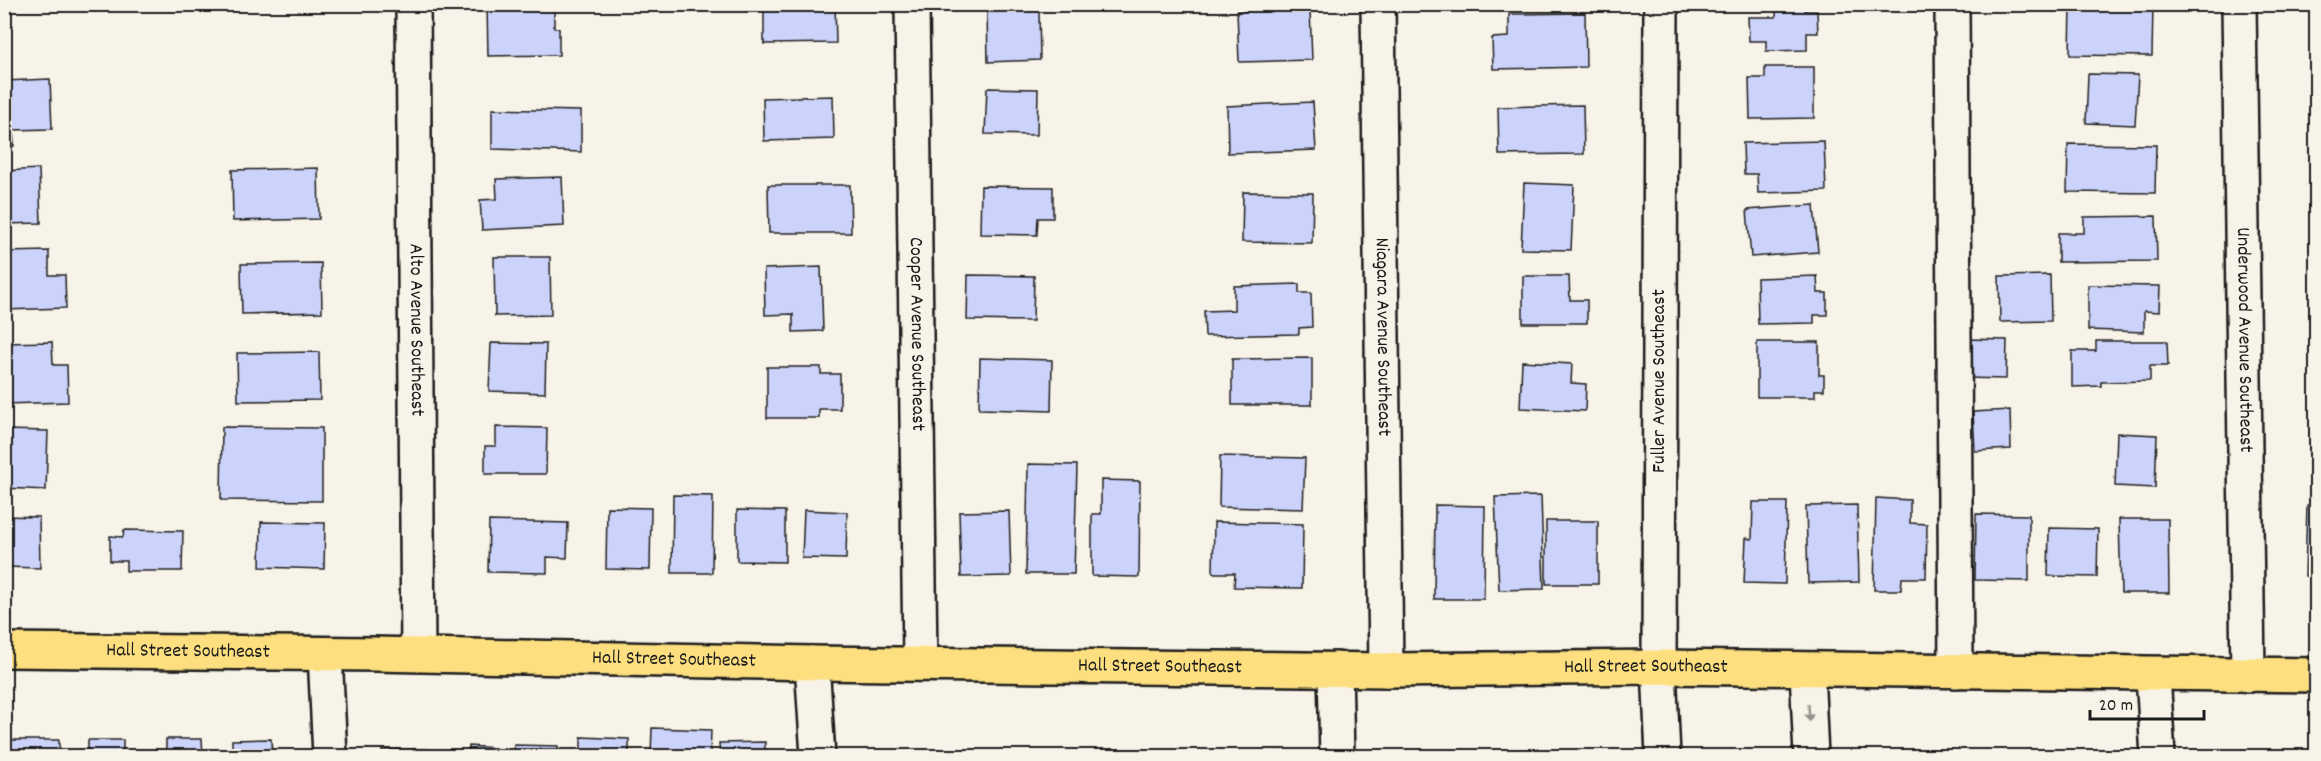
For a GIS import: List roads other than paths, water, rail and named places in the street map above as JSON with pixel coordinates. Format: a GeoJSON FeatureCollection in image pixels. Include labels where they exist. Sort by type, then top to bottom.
{"type":"FeatureCollection","features":[{"type":"Feature","properties":{"kind":"main road","name":"Hall Street Southeast"},"geometry":{"type":"LineString","coordinates":[[4,650],[418,654],[812,663],[1386,670],[1659,667],[2153,675],[2316,675]]}},
{"type":"Feature","properties":{"kind":"street","name":"Alto Avenue Southeast"},"geometry":{"type":"LineString","coordinates":[[413,4],[418,654]]}},
{"type":"Feature","properties":{"kind":"street","name":"Cooper Avenue Southeast"},"geometry":{"type":"LineString","coordinates":[[912,4],[920,663]]}},
{"type":"Feature","properties":{"kind":"street","name":"Niagara Avenue Southeast"},"geometry":{"type":"LineString","coordinates":[[1378,4],[1386,670]]}},
{"type":"Feature","properties":{"kind":"street","name":"Fuller Avenue Southeast"},"geometry":{"type":"LineString","coordinates":[[1661,4],[1659,667],[1663,756]]}},
{"type":"Feature","properties":{"kind":"street"},"geometry":{"type":"LineString","coordinates":[[1952,4],[1956,672]]}},
{"type":"Feature","properties":{"kind":"street","name":"Underwood Avenue Southeast"},"geometry":{"type":"LineString","coordinates":[[2239,4],[2248,675]]}},
{"type":"Feature","properties":{"kind":"street"},"geometry":{"type":"LineString","coordinates":[[325,654],[330,756]]}},
{"type":"Feature","properties":{"kind":"street"},"geometry":{"type":"LineString","coordinates":[[812,663],[818,756]]}},
{"type":"Feature","properties":{"kind":"street"},"geometry":{"type":"LineString","coordinates":[[1335,669],[1337,756]]}},
{"type":"Feature","properties":{"kind":"street"},"geometry":{"type":"LineString","coordinates":[[1807,670],[1811,756]]}},
{"type":"Feature","properties":{"kind":"street"},"geometry":{"type":"LineString","coordinates":[[2153,675],[2158,756]]}}]}
